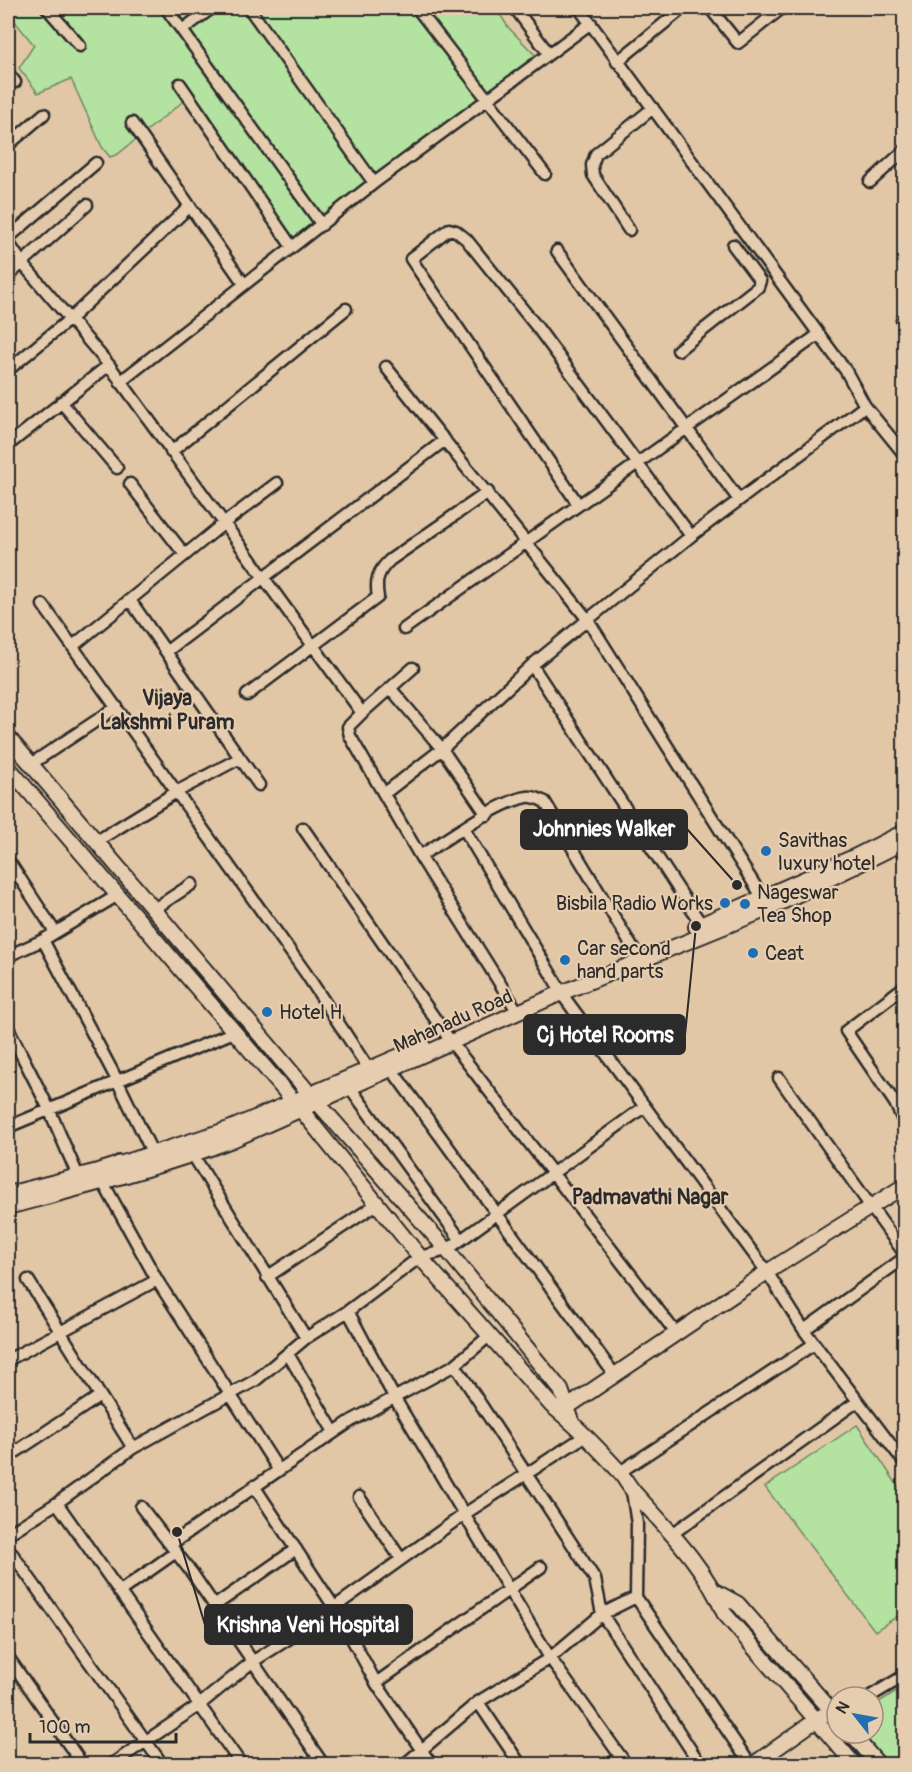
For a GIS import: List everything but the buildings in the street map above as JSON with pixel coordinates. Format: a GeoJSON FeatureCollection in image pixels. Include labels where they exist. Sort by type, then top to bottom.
{"type":"FeatureCollection","features":[{"type":"Feature","properties":{"kind":"street"},"geometry":{"type":"LineString","coordinates":[[47,8],[80,46]]}},
{"type":"Feature","properties":{"kind":"street"},"geometry":{"type":"LineString","coordinates":[[166,8],[322,225]]}},
{"type":"Feature","properties":{"kind":"street"},"geometry":{"type":"LineString","coordinates":[[182,30],[212,8]]}},
{"type":"Feature","properties":{"kind":"street"},"geometry":{"type":"LineString","coordinates":[[249,8],[374,183]]}},
{"type":"Feature","properties":{"kind":"street"},"geometry":{"type":"LineString","coordinates":[[417,8],[545,174]]}},
{"type":"Feature","properties":{"kind":"street"},"geometry":{"type":"LineString","coordinates":[[515,8],[549,54]]}},
{"type":"Feature","properties":{"kind":"street"},"geometry":{"type":"LineString","coordinates":[[579,8],[846,371],[865,406],[902,446]]}},
{"type":"Feature","properties":{"kind":"street"},"geometry":{"type":"LineString","coordinates":[[662,8],[670,18]]}},
{"type":"Feature","properties":{"kind":"street"},"geometry":{"type":"LineString","coordinates":[[617,62],[684,8]]}},
{"type":"Feature","properties":{"kind":"street"},"geometry":{"type":"LineString","coordinates":[[710,8],[738,43],[782,8]]}},
{"type":"Feature","properties":{"kind":"street"},"geometry":{"type":"LineString","coordinates":[[120,382],[374,183],[591,23]]}},
{"type":"Feature","properties":{"kind":"street"},"geometry":{"type":"LineString","coordinates":[[180,84],[292,247]]}},
{"type":"Feature","properties":{"kind":"street"},"geometry":{"type":"LineString","coordinates":[[629,230],[599,187],[593,176],[592,165],[596,154],[653,108]]}},
{"type":"Feature","properties":{"kind":"street"},"geometry":{"type":"LineString","coordinates":[[8,145],[44,114]]}},
{"type":"Feature","properties":{"kind":"street"},"geometry":{"type":"LineString","coordinates":[[132,123],[244,284]]}},
{"type":"Feature","properties":{"kind":"street"},"geometry":{"type":"LineString","coordinates":[[870,182],[904,151]]}},
{"type":"Feature","properties":{"kind":"street"},"geometry":{"type":"LineString","coordinates":[[96,163],[8,240],[22,263],[109,365],[263,580],[314,645],[362,713]]}},
{"type":"Feature","properties":{"kind":"street"},"geometry":{"type":"LineString","coordinates":[[8,276],[87,205]]}},
{"type":"Feature","properties":{"kind":"street"},"geometry":{"type":"LineString","coordinates":[[8,370],[70,319],[190,206]]}},
{"type":"Feature","properties":{"kind":"street"},"geometry":{"type":"LineString","coordinates":[[578,504],[411,259],[449,229],[456,231],[466,240],[537,327],[691,536]]}},
{"type":"Feature","properties":{"kind":"street"},"geometry":{"type":"LineString","coordinates":[[678,350],[758,287],[760,281],[735,247],[749,240]]}},
{"type":"Feature","properties":{"kind":"street"},"geometry":{"type":"LineString","coordinates":[[556,251],[688,427],[739,500]]}},
{"type":"Feature","properties":{"kind":"street"},"geometry":{"type":"LineString","coordinates":[[744,260],[757,251]]}},
{"type":"Feature","properties":{"kind":"street"},"geometry":{"type":"LineString","coordinates":[[755,275],[768,266]]}},
{"type":"Feature","properties":{"kind":"street"},"geometry":{"type":"LineString","coordinates":[[171,452],[346,309]]}},
{"type":"Feature","properties":{"kind":"street"},"geometry":{"type":"LineString","coordinates":[[404,629],[818,335]]}},
{"type":"Feature","properties":{"kind":"street"},"geometry":{"type":"LineString","coordinates":[[8,445],[109,365]]}},
{"type":"Feature","properties":{"kind":"street"},"geometry":{"type":"LineString","coordinates":[[386,367],[588,620],[766,903]]}},
{"type":"Feature","properties":{"kind":"street"},"geometry":{"type":"LineString","coordinates":[[61,402],[117,468]]}},
{"type":"Feature","properties":{"kind":"street"},"geometry":{"type":"LineString","coordinates":[[385,793],[442,749],[532,665],[691,536],[865,406]]}},
{"type":"Feature","properties":{"kind":"street"},"geometry":{"type":"LineString","coordinates":[[167,651],[445,440]]}},
{"type":"Feature","properties":{"kind":"street"},"geometry":{"type":"LineString","coordinates":[[73,646],[277,483]]}},
{"type":"Feature","properties":{"kind":"street"},"geometry":{"type":"LineString","coordinates":[[130,484],[185,555]]}},
{"type":"Feature","properties":{"kind":"street"},"geometry":{"type":"LineString","coordinates":[[247,695],[378,597],[375,584],[378,574],[390,560],[488,492]]}},
{"type":"Feature","properties":{"kind":"street"},"geometry":{"type":"LineString","coordinates":[[130,600],[259,785]]}},
{"type":"Feature","properties":{"kind":"street"},"geometry":{"type":"LineString","coordinates":[[43,605],[178,791],[305,972],[368,1068]]}},
{"type":"Feature","properties":{"kind":"street"},"geometry":{"type":"LineString","coordinates":[[532,665],[704,929]]}},
{"type":"Feature","properties":{"kind":"street"},"geometry":{"type":"LineString","coordinates":[[413,668],[348,727],[350,736],[420,856],[514,1006]]}},
{"type":"Feature","properties":{"kind":"street"},"geometry":{"type":"LineString","coordinates":[[391,689],[442,749],[487,815]]}},
{"type":"Feature","properties":{"kind":"street"},"geometry":{"type":"LineString","coordinates":[[31,764],[117,706]]}},
{"type":"Feature","properties":{"kind":"street"},"geometry":{"type":"LineString","coordinates":[[8,737],[314,1099],[447,1250],[561,1390],[569,1406],[572,1421]]}},
{"type":"Feature","properties":{"kind":"street"},"geometry":{"type":"LineString","coordinates":[[97,841],[178,791],[240,758]]}},
{"type":"Feature","properties":{"kind":"street"},"geometry":{"type":"LineString","coordinates":[[9,773],[118,895],[298,1105],[420,1257],[489,1336],[552,1406],[572,1421],[620,1472],[632,1491],[672,1534],[716,1592],[724,1613],[854,1764]]}},
{"type":"Feature","properties":{"kind":"street"},"geometry":{"type":"LineString","coordinates":[[420,856],[487,815],[528,797],[545,802],[638,956]]}},
{"type":"Feature","properties":{"kind":"street"},"geometry":{"type":"LineString","coordinates":[[303,828],[450,1039],[552,1175],[676,1333]]}},
{"type":"Feature","properties":{"kind":"street"},"geometry":{"type":"LineString","coordinates":[[464,829],[559,990],[767,1272],[814,1344],[904,1462]]}},
{"type":"Feature","properties":{"kind":"street","name":"Mahanadu Road"},"geometry":{"type":"LineString","coordinates":[[766,903],[904,832]]}},
{"type":"Feature","properties":{"kind":"street","name":"Mahanadu Road"},"geometry":{"type":"LineString","coordinates":[[314,1099],[368,1068],[450,1039],[638,956],[902,848]]}},
{"type":"Feature","properties":{"kind":"street"},"geometry":{"type":"LineString","coordinates":[[8,860],[55,932]]}},
{"type":"Feature","properties":{"kind":"street"},"geometry":{"type":"LineString","coordinates":[[154,909],[192,884]]}},
{"type":"Feature","properties":{"kind":"street"},"geometry":{"type":"LineString","coordinates":[[8,956],[43,940],[118,895]]}},
{"type":"Feature","properties":{"kind":"street"},"geometry":{"type":"LineString","coordinates":[[43,940],[117,1080],[153,1154]]}},
{"type":"Feature","properties":{"kind":"street"},"geometry":{"type":"LineString","coordinates":[[904,987],[846,1031],[895,1102],[904,1122]]}},
{"type":"Feature","properties":{"kind":"street","name":"Mahanadu Road"},"geometry":{"type":"LineString","coordinates":[[122,1170],[153,1154],[229,1130],[314,1099],[351,1089],[514,1006],[559,990]]}},
{"type":"Feature","properties":{"kind":"street"},"geometry":{"type":"LineString","coordinates":[[8,1028],[49,1109],[78,1176]]}},
{"type":"Feature","properties":{"kind":"street"},"geometry":{"type":"LineString","coordinates":[[8,1127],[234,1032]]}},
{"type":"Feature","properties":{"kind":"street"},"geometry":{"type":"LineString","coordinates":[[392,1070],[614,1374]]}},
{"type":"Feature","properties":{"kind":"street"},"geometry":{"type":"LineString","coordinates":[[779,1078],[904,1253]]}},
{"type":"Feature","properties":{"kind":"street"},"geometry":{"type":"LineString","coordinates":[[351,1089],[460,1239]]}},
{"type":"Feature","properties":{"kind":"street","name":"Mahanadu Road"},"geometry":{"type":"LineString","coordinates":[[8,1207],[100,1176],[193,1155],[298,1105]]}},
{"type":"Feature","properties":{"kind":"street"},"geometry":{"type":"LineString","coordinates":[[8,1534],[57,1503],[133,1448],[255,1380],[306,1338],[348,1311],[420,1257],[447,1250],[644,1107]]}},
{"type":"Feature","properties":{"kind":"street"},"geometry":{"type":"LineString","coordinates":[[193,1155],[306,1338]]}},
{"type":"Feature","properties":{"kind":"street","name":"Mahanadu Road"},"geometry":{"type":"LineString","coordinates":[[8,1194],[78,1176],[100,1176]]}},
{"type":"Feature","properties":{"kind":"street"},"geometry":{"type":"LineString","coordinates":[[100,1176],[157,1280],[278,1469]]}},
{"type":"Feature","properties":{"kind":"street"},"geometry":{"type":"LineString","coordinates":[[569,1406],[767,1272],[904,1186]]}},
{"type":"Feature","properties":{"kind":"street"},"geometry":{"type":"LineString","coordinates":[[267,1277],[377,1204]]}},
{"type":"Feature","properties":{"kind":"street"},"geometry":{"type":"LineString","coordinates":[[804,1330],[904,1258]]}},
{"type":"Feature","properties":{"kind":"street"},"geometry":{"type":"LineString","coordinates":[[28,1280],[133,1448]]}},
{"type":"Feature","properties":{"kind":"street"},"geometry":{"type":"LineString","coordinates":[[8,1360],[157,1280]]}},
{"type":"Feature","properties":{"kind":"street"},"geometry":{"type":"LineString","coordinates":[[348,1311],[394,1397],[466,1513],[550,1658],[623,1761],[610,1764]]}},
{"type":"Feature","properties":{"kind":"street"},"geometry":{"type":"LineString","coordinates":[[119,1592],[278,1469],[334,1432],[455,1365],[489,1336]]}},
{"type":"Feature","properties":{"kind":"street"},"geometry":{"type":"LineString","coordinates":[[620,1472],[814,1344]]}},
{"type":"Feature","properties":{"kind":"street"},"geometry":{"type":"LineString","coordinates":[[288,1354],[334,1432]]}},
{"type":"Feature","properties":{"kind":"street"},"geometry":{"type":"LineString","coordinates":[[455,1365],[595,1578],[602,1614],[700,1764]]}},
{"type":"Feature","properties":{"kind":"street"},"geometry":{"type":"LineString","coordinates":[[8,1457],[100,1396]]}},
{"type":"Feature","properties":{"kind":"street"},"geometry":{"type":"LineString","coordinates":[[672,1534],[858,1401]]}},
{"type":"Feature","properties":{"kind":"street"},"geometry":{"type":"LineString","coordinates":[[112,1764],[198,1706],[252,1662],[466,1513],[585,1436]]}},
{"type":"Feature","properties":{"kind":"street"},"geometry":{"type":"LineString","coordinates":[[254,1486],[333,1607],[376,1683],[431,1764]]}},
{"type":"Feature","properties":{"kind":"street"},"geometry":{"type":"LineString","coordinates":[[632,1491],[637,1524],[636,1597],[752,1764],[825,1716]]}},
{"type":"Feature","properties":{"kind":"street"},"geometry":{"type":"LineString","coordinates":[[359,1497],[401,1559]]}},
{"type":"Feature","properties":{"kind":"street"},"geometry":{"type":"LineString","coordinates":[[57,1503],[241,1764]]}},
{"type":"Feature","properties":{"kind":"street"},"geometry":{"type":"LineString","coordinates":[[141,1507],[173,1548],[323,1764]]}},
{"type":"Feature","properties":{"kind":"street"},"geometry":{"type":"LineString","coordinates":[[8,1548],[162,1764]]}},
{"type":"Feature","properties":{"kind":"street"},"geometry":{"type":"LineString","coordinates":[[214,1606],[296,1549]]}},
{"type":"Feature","properties":{"kind":"street"},"geometry":{"type":"LineString","coordinates":[[376,1683],[541,1567]]}},
{"type":"Feature","properties":{"kind":"street"},"geometry":{"type":"LineString","coordinates":[[716,1592],[738,1604],[825,1700]]}},
{"type":"Feature","properties":{"kind":"street"},"geometry":{"type":"LineString","coordinates":[[405,1764],[422,1752],[478,1702],[550,1658],[602,1614],[636,1597]]}},
{"type":"Feature","properties":{"kind":"street"},"geometry":{"type":"LineString","coordinates":[[8,1657],[82,1764]]}},
{"type":"Feature","properties":{"kind":"street"},"geometry":{"type":"LineString","coordinates":[[885,1687],[904,1676]]}},
{"type":"Feature","properties":{"kind":"street"},"geometry":{"type":"LineString","coordinates":[[478,1702],[520,1764]]}},
{"type":"Feature","properties":{"kind":"street"},"geometry":{"type":"LineString","coordinates":[[861,1745],[878,1764]]}},
{"type":"Feature","properties":{"kind":"green space"},"geometry":{"type":"Polygon","coordinates":[[[8,8],[496,8],[508,27],[536,56],[287,248],[186,99],[118,154],[110,157],[102,147],[71,79],[38,93],[19,68],[34,45],[8,13],[8,8]]]}},
{"type":"Feature","properties":{"kind":"green space"},"geometry":{"type":"Polygon","coordinates":[[[857,1425],[904,1495],[904,1612],[875,1631],[765,1487],[857,1425]]]}},
{"type":"Feature","properties":{"kind":"green space"},"geometry":{"type":"Polygon","coordinates":[[[904,1686],[904,1764],[846,1764],[831,1745],[885,1745],[885,1698],[904,1686]]]}},
{"type":"Feature","properties":{"kind":"place","name":"Savithas luxury hotel"},"geometry":{"type":"Point","coordinates":[766,851]}},
{"type":"Feature","properties":{"kind":"place","name":"Johnnies Walker"},"geometry":{"type":"Point","coordinates":[737,885]}},
{"type":"Feature","properties":{"kind":"place","name":"Bisbila Radio Works"},"geometry":{"type":"Point","coordinates":[725,903]}},
{"type":"Feature","properties":{"kind":"place","name":"Nageswar Tea Shop"},"geometry":{"type":"Point","coordinates":[745,904]}},
{"type":"Feature","properties":{"kind":"place","name":"Cj Hotel Rooms"},"geometry":{"type":"Point","coordinates":[696,926]}},
{"type":"Feature","properties":{"kind":"place","name":"Ceat"},"geometry":{"type":"Point","coordinates":[753,953]}},
{"type":"Feature","properties":{"kind":"place","name":"Car second hand parts"},"geometry":{"type":"Point","coordinates":[565,960]}},
{"type":"Feature","properties":{"kind":"place","name":"Hotel H"},"geometry":{"type":"Point","coordinates":[267,1012]}},
{"type":"Feature","properties":{"kind":"place","name":"Krishna Veni Hospital"},"geometry":{"type":"Point","coordinates":[177,1532]}},
{"type":"Feature","properties":{"kind":"district","name":"Vijaya Lakshmi Puram"},"geometry":{"type":"Point","coordinates":[167,710]}},
{"type":"Feature","properties":{"kind":"district","name":"Padmavathi Nagar"},"geometry":{"type":"Point","coordinates":[650,1197]}}]}
